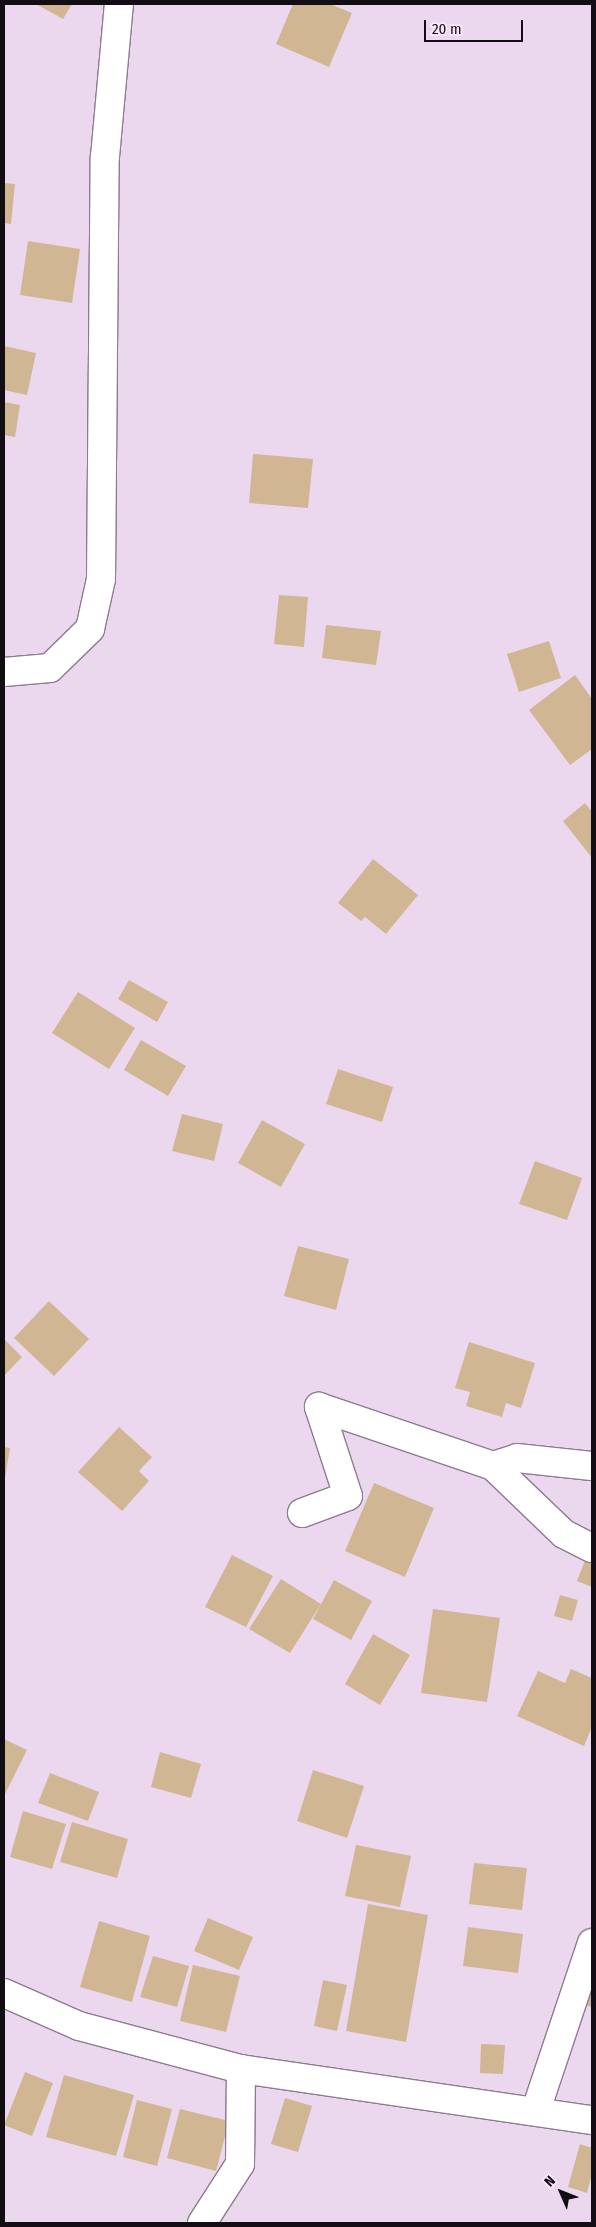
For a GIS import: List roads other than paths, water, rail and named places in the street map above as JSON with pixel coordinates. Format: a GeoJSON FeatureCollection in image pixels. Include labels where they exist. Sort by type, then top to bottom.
{"type":"FeatureCollection","features":[{"type":"Feature","properties":{"kind":"street"},"geometry":{"type":"LineString","coordinates":[[4,672],[50,668],[90,629],[102,579],[105,157],[119,4]]}},
{"type":"Feature","properties":{"kind":"street"},"geometry":{"type":"LineString","coordinates":[[302,1513],[348,1496],[319,1407],[493,1466],[564,1534],[592,1548]]}},
{"type":"Feature","properties":{"kind":"street"},"geometry":{"type":"LineString","coordinates":[[493,1466],[517,1458],[592,1466]]}},
{"type":"Feature","properties":{"kind":"street"},"geometry":{"type":"LineString","coordinates":[[536,2110],[592,1943]]}},
{"type":"Feature","properties":{"kind":"street"},"geometry":{"type":"LineString","coordinates":[[4,1993],[79,2026],[242,2069],[536,2110],[592,2120]]}},
{"type":"Feature","properties":{"kind":"street"},"geometry":{"type":"LineString","coordinates":[[202,2223],[240,2164],[242,2069]]}}]}
